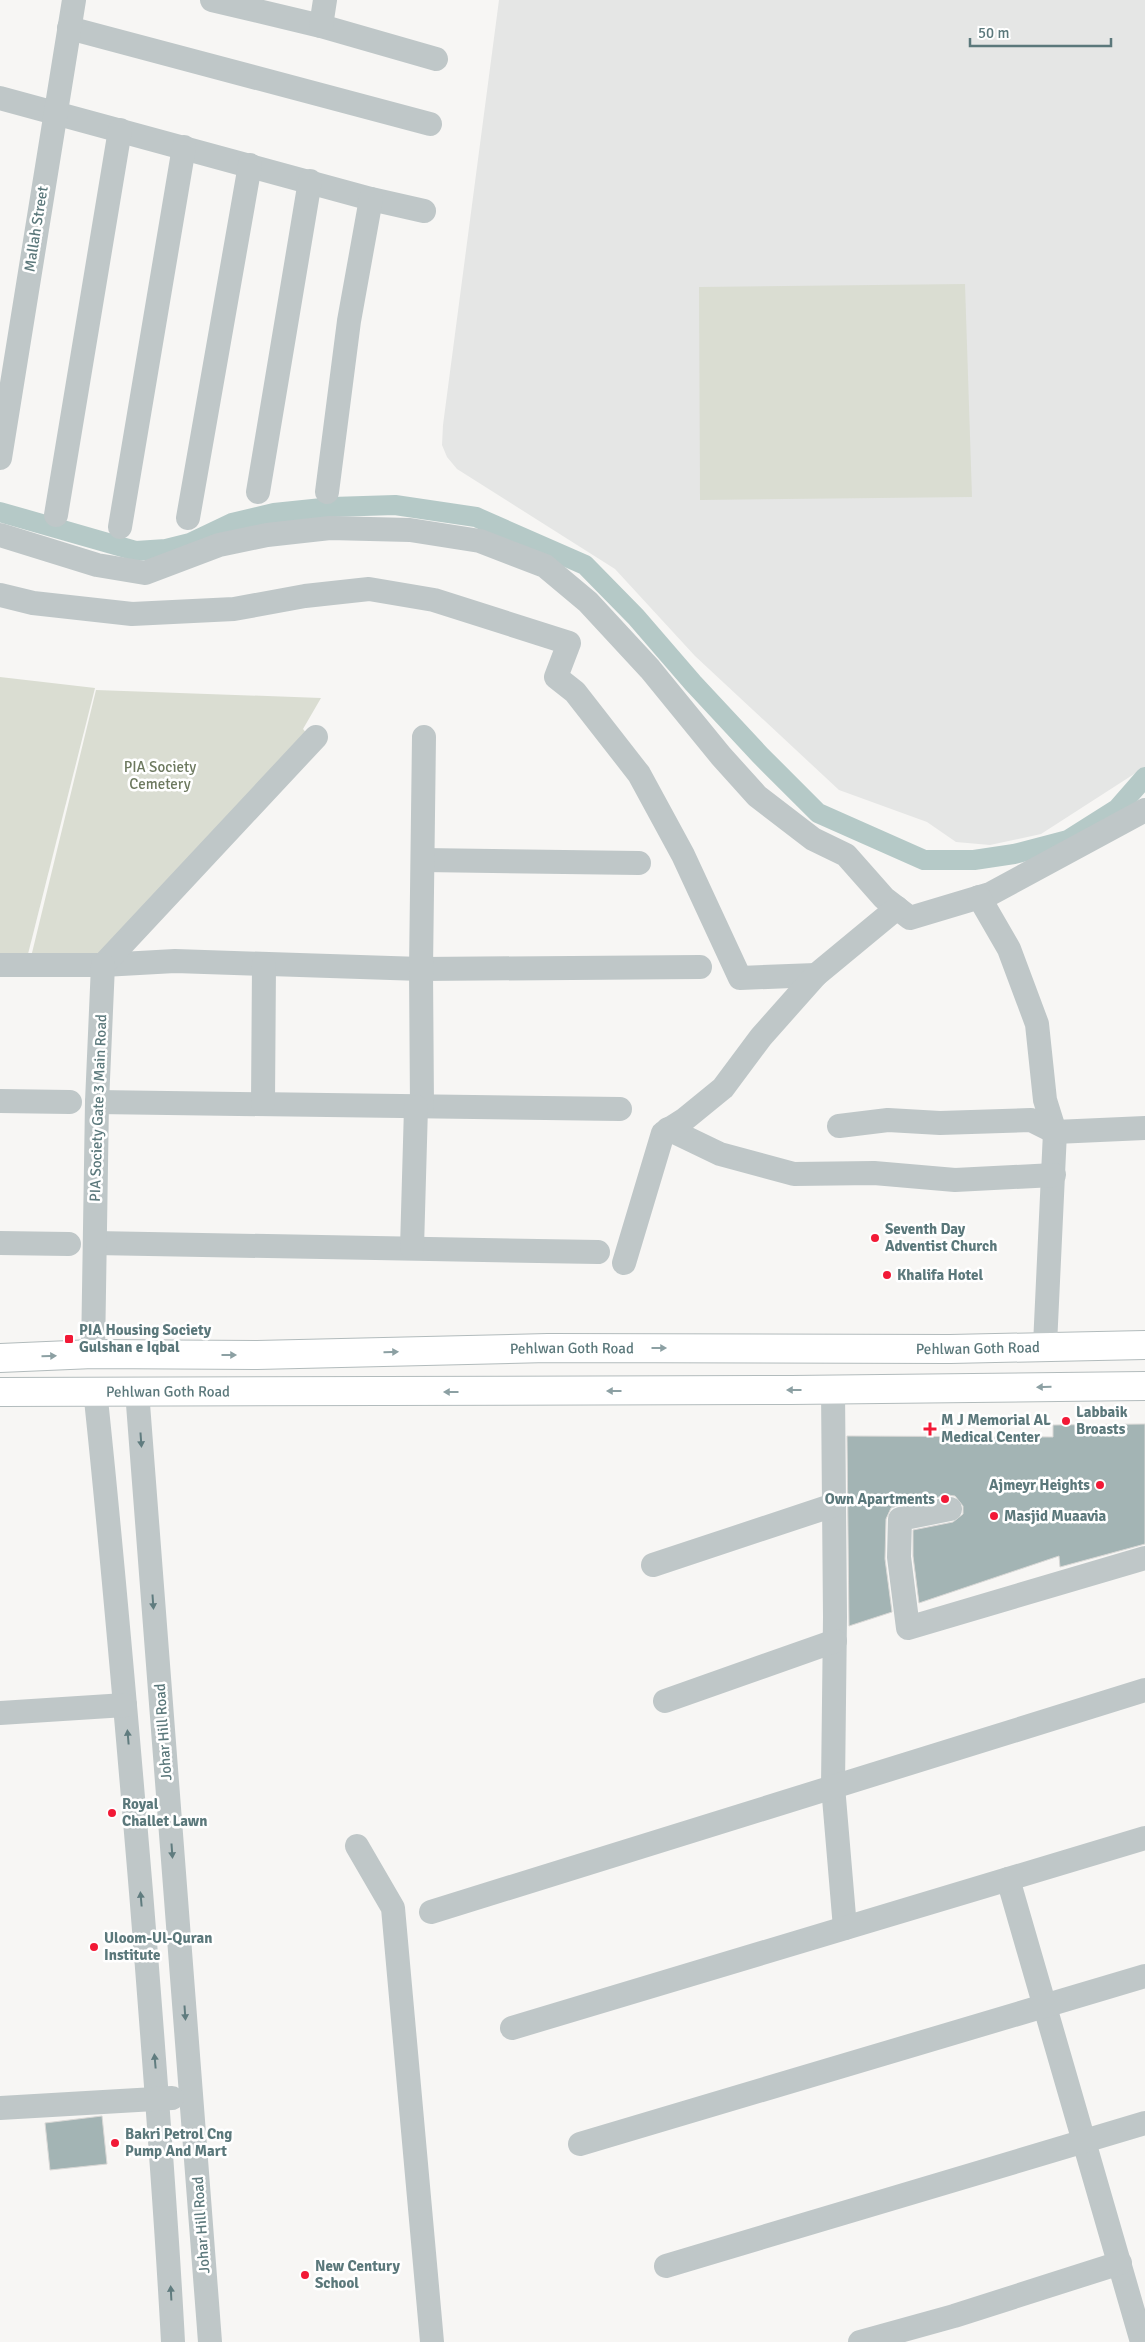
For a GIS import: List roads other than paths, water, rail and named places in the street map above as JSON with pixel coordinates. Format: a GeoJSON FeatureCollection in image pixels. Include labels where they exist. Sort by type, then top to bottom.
{"type":"FeatureCollection","features":[{"type":"Feature","properties":{"kind":"main road","name":"Pehlwan Goth Road"},"geometry":{"type":"LineString","coordinates":[[0,1358],[93,1354],[257,1355],[548,1348],[950,1349],[1145,1345]]}},
{"type":"Feature","properties":{"kind":"main road"},"geometry":{"type":"LineString","coordinates":[[1087,1346],[1087,1387]]}},
{"type":"Feature","properties":{"kind":"main road"},"geometry":{"type":"LineString","coordinates":[[865,1389],[867,1349]]}},
{"type":"Feature","properties":{"kind":"main road"},"geometry":{"type":"LineString","coordinates":[[256,1392],[257,1355]]}},
{"type":"Feature","properties":{"kind":"main road","name":"Pehlwan Goth Road"},"geometry":{"type":"LineString","coordinates":[[0,1392],[95,1390],[256,1392],[833,1390],[1145,1386]]}},
{"type":"Feature","properties":{"kind":"street","name":"Mallah Street"},"geometry":{"type":"LineString","coordinates":[[0,458],[74,0]]}},
{"type":"Feature","properties":{"kind":"street"},"geometry":{"type":"LineString","coordinates":[[212,0],[321,26],[436,59]]}},
{"type":"Feature","properties":{"kind":"street"},"geometry":{"type":"LineString","coordinates":[[321,26],[325,0]]}},
{"type":"Feature","properties":{"kind":"street"},"geometry":{"type":"LineString","coordinates":[[69,28],[430,124]]}},
{"type":"Feature","properties":{"kind":"street"},"geometry":{"type":"LineString","coordinates":[[0,98],[250,164],[370,199],[424,211]]}},
{"type":"Feature","properties":{"kind":"street"},"geometry":{"type":"LineString","coordinates":[[56,515],[120,130]]}},
{"type":"Feature","properties":{"kind":"street"},"geometry":{"type":"LineString","coordinates":[[120,527],[184,147]]}},
{"type":"Feature","properties":{"kind":"street"},"geometry":{"type":"LineString","coordinates":[[188,518],[250,164]]}},
{"type":"Feature","properties":{"kind":"street"},"geometry":{"type":"LineString","coordinates":[[258,492],[310,181]]}},
{"type":"Feature","properties":{"kind":"street"},"geometry":{"type":"LineString","coordinates":[[327,492],[349,321],[370,199]]}},
{"type":"Feature","properties":{"kind":"street"},"geometry":{"type":"LineString","coordinates":[[0,535],[97,565],[145,573],[219,545],[267,534],[330,528],[410,530],[480,541],[545,566],[588,602],[650,669],[721,756],[757,796],[813,839],[846,855],[884,898],[910,918],[990,894],[1145,810]]}},
{"type":"Feature","properties":{"kind":"street"},"geometry":{"type":"LineString","coordinates":[[0,595],[33,603],[132,614],[234,609],[306,596],[369,589],[434,600],[569,643],[556,677],[575,692],[639,774],[683,855],[740,978],[816,976]]}},
{"type":"Feature","properties":{"kind":"street"},"geometry":{"type":"LineString","coordinates":[[412,1248],[419,1107],[424,736]]}},
{"type":"Feature","properties":{"kind":"street"},"geometry":{"type":"LineString","coordinates":[[103,965],[316,737]]}},
{"type":"Feature","properties":{"kind":"street"},"geometry":{"type":"LineString","coordinates":[[423,860],[639,862]]}},
{"type":"Feature","properties":{"kind":"street"},"geometry":{"type":"LineString","coordinates":[[979,897],[1009,950],[1037,1024],[1045,1100],[1055,1132],[1045,1346]]}},
{"type":"Feature","properties":{"kind":"street"},"geometry":{"type":"LineString","coordinates":[[624,1263],[663,1133],[685,1119],[723,1088],[761,1037],[816,976],[897,908]]}},
{"type":"Feature","properties":{"kind":"street"},"geometry":{"type":"LineString","coordinates":[[0,965],[103,965],[175,961],[421,969],[700,967]]}},
{"type":"Feature","properties":{"kind":"street"},"geometry":{"type":"LineString","coordinates":[[263,1103],[264,964]]}},
{"type":"Feature","properties":{"kind":"street","name":"PIA Society Gate 3 Main Road"},"geometry":{"type":"LineString","coordinates":[[93,1354],[97,1102],[103,965]]}},
{"type":"Feature","properties":{"kind":"street"},"geometry":{"type":"LineString","coordinates":[[0,1100],[70,1102]]}},
{"type":"Feature","properties":{"kind":"street"},"geometry":{"type":"LineString","coordinates":[[97,1102],[620,1109]]}},
{"type":"Feature","properties":{"kind":"street"},"geometry":{"type":"LineString","coordinates":[[839,1126],[888,1120],[940,1123],[1031,1120],[1055,1132],[1145,1128]]}},
{"type":"Feature","properties":{"kind":"street"},"geometry":{"type":"LineString","coordinates":[[668,1129],[720,1154],[794,1174],[874,1173],[955,1180],[1054,1175]]}},
{"type":"Feature","properties":{"kind":"street"},"geometry":{"type":"LineString","coordinates":[[0,1243],[69,1244]]}},
{"type":"Feature","properties":{"kind":"street"},"geometry":{"type":"LineString","coordinates":[[95,1243],[598,1252]]}},
{"type":"Feature","properties":{"kind":"street"},"geometry":{"type":"LineString","coordinates":[[95,1390],[115,1576],[158,2099],[173,2342]]}},
{"type":"Feature","properties":{"kind":"street"},"geometry":{"type":"LineString","coordinates":[[833,1390],[835,1641],[832,1786],[846,1928]]}},
{"type":"Feature","properties":{"kind":"street","name":"Johar Hill Road"},"geometry":{"type":"LineString","coordinates":[[137,1391],[210,2342]]}},
{"type":"Feature","properties":{"kind":"street"},"geometry":{"type":"LineString","coordinates":[[653,1565],[834,1505]]}},
{"type":"Feature","properties":{"kind":"street"},"geometry":{"type":"LineString","coordinates":[[950,1509],[900,1519],[899,1557],[908,1628],[1145,1558]]}},
{"type":"Feature","properties":{"kind":"street"},"geometry":{"type":"LineString","coordinates":[[665,1701],[835,1641]]}},
{"type":"Feature","properties":{"kind":"street"},"geometry":{"type":"LineString","coordinates":[[431,1912],[1145,1690]]}},
{"type":"Feature","properties":{"kind":"street"},"geometry":{"type":"LineString","coordinates":[[0,1713],[125,1705]]}},
{"type":"Feature","properties":{"kind":"street"},"geometry":{"type":"LineString","coordinates":[[512,2028],[1145,1838]]}},
{"type":"Feature","properties":{"kind":"street"},"geometry":{"type":"LineString","coordinates":[[357,1846],[393,1908],[432,2342]]}},
{"type":"Feature","properties":{"kind":"street"},"geometry":{"type":"LineString","coordinates":[[1008,1879],[1086,2141],[1120,2263],[1139,2309],[1142,2342]]}},
{"type":"Feature","properties":{"kind":"street"},"geometry":{"type":"LineString","coordinates":[[580,2144],[1045,2004],[1145,1976]]}},
{"type":"Feature","properties":{"kind":"street"},"geometry":{"type":"LineString","coordinates":[[0,2108],[191,2097]]}},
{"type":"Feature","properties":{"kind":"street"},"geometry":{"type":"LineString","coordinates":[[666,2266],[1145,2123]]}},
{"type":"Feature","properties":{"kind":"street"},"geometry":{"type":"LineString","coordinates":[[860,2342],[954,2316],[1120,2263]]}},
{"type":"Feature","properties":{"kind":"waterway"},"geometry":{"type":"LineString","coordinates":[[0,512],[136,551],[166,549],[190,543],[232,523],[274,513],[332,507],[395,505],[476,517],[585,565],[636,617],[693,683],[760,755],[818,813],[924,860],[974,860],[1014,854],[1068,840],[1117,809],[1145,777]]}},
{"type":"Feature","properties":{"kind":"place","name":"Seventh Day Adventist Church"},"geometry":{"type":"Point","coordinates":[875,1238]}},
{"type":"Feature","properties":{"kind":"place","name":"Khalifa Hotel"},"geometry":{"type":"Point","coordinates":[887,1275]}},
{"type":"Feature","properties":{"kind":"place","name":"PIA Housing Society Gulshan e Iqbal"},"geometry":{"type":"Point","coordinates":[69,1339]}},
{"type":"Feature","properties":{"kind":"place","name":"Labbaik Broasts"},"geometry":{"type":"Point","coordinates":[1066,1421]}},
{"type":"Feature","properties":{"kind":"place","name":"M J Memorial AL Medical Center"},"geometry":{"type":"Point","coordinates":[930,1429]}},
{"type":"Feature","properties":{"kind":"place","name":"Ajmeyr Heights"},"geometry":{"type":"Point","coordinates":[1100,1485]}},
{"type":"Feature","properties":{"kind":"place","name":"Own Apartments"},"geometry":{"type":"Point","coordinates":[945,1499]}},
{"type":"Feature","properties":{"kind":"place","name":"Masjid Muaavia"},"geometry":{"type":"Point","coordinates":[994,1516]}},
{"type":"Feature","properties":{"kind":"place","name":"Royal Challet Lawn"},"geometry":{"type":"Point","coordinates":[112,1813]}},
{"type":"Feature","properties":{"kind":"place","name":"Uloom-Ul-Quran Institute"},"geometry":{"type":"Point","coordinates":[94,1947]}},
{"type":"Feature","properties":{"kind":"place","name":"Bakri Petrol Cng Pump And Mart"},"geometry":{"type":"Point","coordinates":[115,2143]}},
{"type":"Feature","properties":{"kind":"place","name":"New Century School"},"geometry":{"type":"Point","coordinates":[305,2275]}},
{"type":"Feature","properties":{"kind":"park label","name":"PIA Society Cemetery"},"geometry":{"type":"Point","coordinates":[160,776]}}]}
